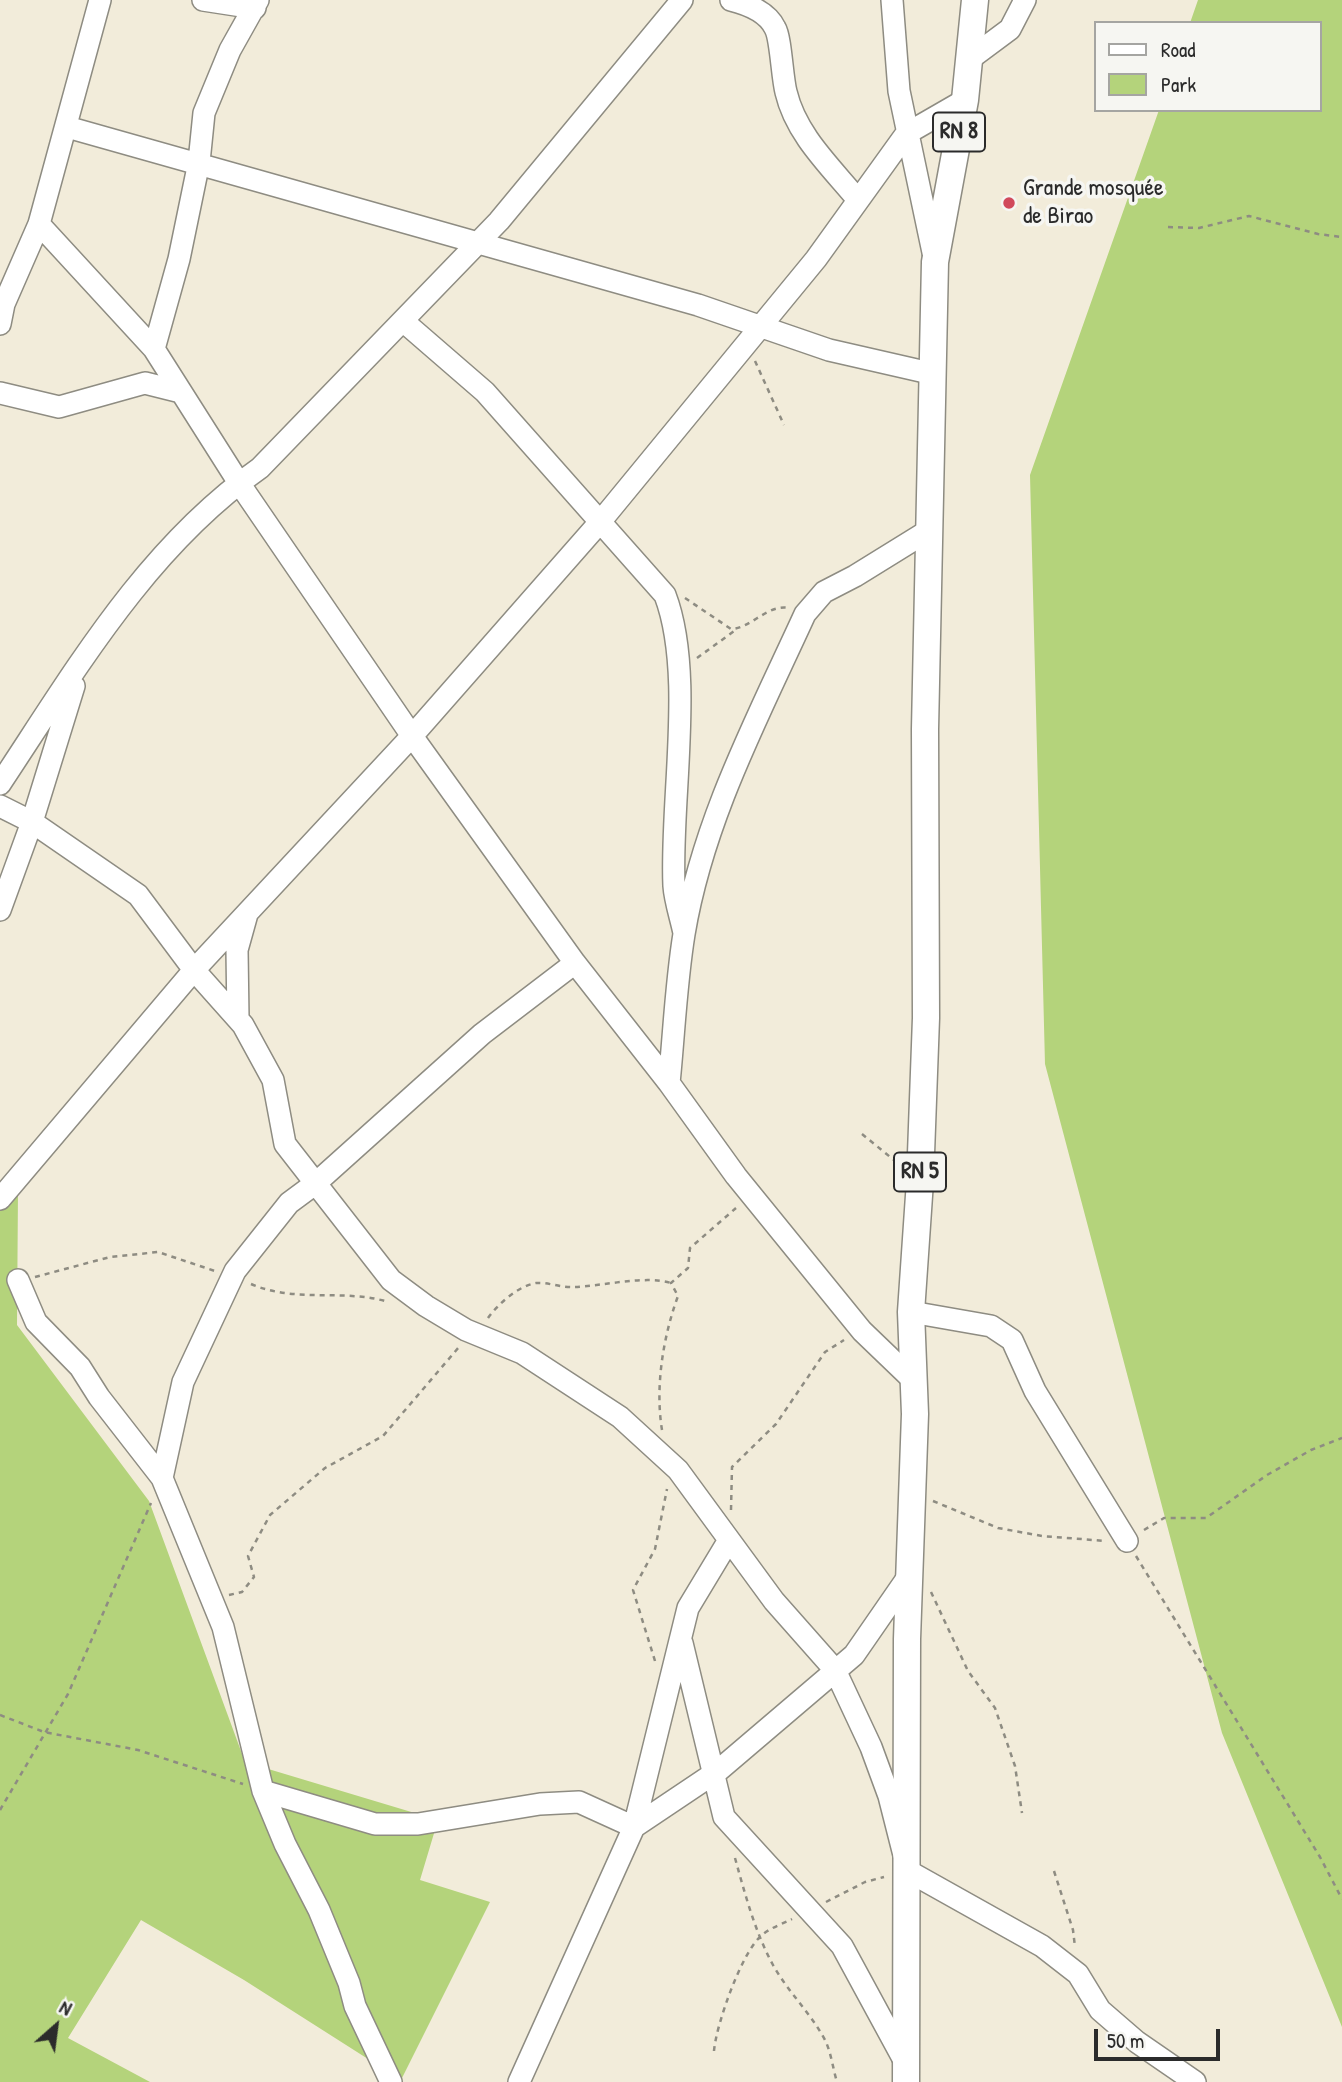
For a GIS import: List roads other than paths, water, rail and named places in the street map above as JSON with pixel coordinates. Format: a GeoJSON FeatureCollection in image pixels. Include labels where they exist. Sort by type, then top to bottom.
{"type":"FeatureCollection","features":[{"type":"Feature","properties":{"kind":"main road","name":"RN 8"},"geometry":{"type":"LineString","coordinates":[[935,262],[965,100],[975,0]]}},
{"type":"Feature","properties":{"kind":"main road","name":"RN 5"},"geometry":{"type":"LineString","coordinates":[[906,2073],[907,1639],[913,1494],[911,1312],[920,1181],[926,1018],[925,729],[935,262]]}},
{"type":"Feature","properties":{"kind":"street"},"geometry":{"type":"LineString","coordinates":[[1,311],[39,224],[100,0]]}},
{"type":"Feature","properties":{"kind":"street"},"geometry":{"type":"LineString","coordinates":[[154,349],[179,259],[199,162],[204,113],[230,50],[257,4],[203,0]]}},
{"type":"Feature","properties":{"kind":"street"},"geometry":{"type":"LineString","coordinates":[[0,784],[83,659],[156,560],[239,483],[260,468],[477,243],[563,147],[682,0]]}},
{"type":"Feature","properties":{"kind":"street"},"geometry":{"type":"LineString","coordinates":[[731,0],[752,5],[776,28],[786,96],[798,123],[815,150],[858,200]]}},
{"type":"Feature","properties":{"kind":"street"},"geometry":{"type":"LineString","coordinates":[[892,0],[899,91],[906,134],[935,262]]}},
{"type":"Feature","properties":{"kind":"street"},"geometry":{"type":"LineString","coordinates":[[971,58],[1010,29],[1025,0]]}},
{"type":"Feature","properties":{"kind":"street"},"geometry":{"type":"LineString","coordinates":[[0,1199],[194,970],[412,736],[600,522],[816,259],[906,134],[965,100]]}},
{"type":"Feature","properties":{"kind":"street"},"geometry":{"type":"LineString","coordinates":[[67,127],[199,162],[698,305],[752,335],[934,373]]}},
{"type":"Feature","properties":{"kind":"street"},"geometry":{"type":"LineString","coordinates":[[39,224],[154,349],[239,483],[412,736],[575,963],[669,1083],[736,1176],[862,1331],[913,1380]]}},
{"type":"Feature","properties":{"kind":"street"},"geometry":{"type":"LineString","coordinates":[[403,321],[485,392],[665,595],[670,608],[678,678],[674,888],[684,933]]}},
{"type":"Feature","properties":{"kind":"street"},"geometry":{"type":"LineString","coordinates":[[0,393],[59,407],[145,383],[181,392]]}},
{"type":"Feature","properties":{"kind":"street"},"geometry":{"type":"LineString","coordinates":[[669,1083],[684,933],[722,794],[805,614],[824,592],[931,529]]}},
{"type":"Feature","properties":{"kind":"street"},"geometry":{"type":"LineString","coordinates":[[0,910],[32,822],[83,659]]}},
{"type":"Feature","properties":{"kind":"street"},"geometry":{"type":"LineString","coordinates":[[0,806],[32,822],[138,895],[194,970],[239,1019],[273,1080],[285,1144],[391,1280],[426,1306],[477,1335],[522,1353],[620,1417],[678,1470],[774,1601],[835,1670],[872,1746],[889,1796],[908,1871],[1042,1946],[1078,1974],[1100,2010],[1137,2042],[1195,2082]]}},
{"type":"Feature","properties":{"kind":"street"},"geometry":{"type":"LineString","coordinates":[[239,1019],[237,950],[247,912]]}},
{"type":"Feature","properties":{"kind":"street"},"geometry":{"type":"LineString","coordinates":[[162,1478],[183,1382],[232,1276],[289,1203],[316,1183],[482,1034],[575,963]]}},
{"type":"Feature","properties":{"kind":"street"},"geometry":{"type":"LineString","coordinates":[[18,1280],[36,1322],[80,1367],[99,1397],[162,1478],[223,1628],[263,1791],[285,1844],[319,1910],[349,1983],[355,2006],[391,2082]]}},
{"type":"Feature","properties":{"kind":"street"},"geometry":{"type":"LineString","coordinates":[[911,1312],[991,1326],[1012,1340],[1035,1391],[1127,1541]]}},
{"type":"Feature","properties":{"kind":"street"},"geometry":{"type":"LineString","coordinates":[[519,2082],[634,1828],[688,1608],[725,1534]]}},
{"type":"Feature","properties":{"kind":"street"},"geometry":{"type":"LineString","coordinates":[[634,1828],[712,1775],[854,1655],[911,1573]]}},
{"type":"Feature","properties":{"kind":"street"},"geometry":{"type":"LineString","coordinates":[[681,1641],[724,1817],[842,1946],[906,2073]]}},
{"type":"Feature","properties":{"kind":"street"},"geometry":{"type":"LineString","coordinates":[[263,1791],[375,1824],[418,1824],[540,1804],[579,1802],[634,1828]]}},
{"type":"Feature","properties":{"kind":"place","name":"Grande mosquée de Birao"},"geometry":{"type":"Point","coordinates":[1009,203]}}]}
